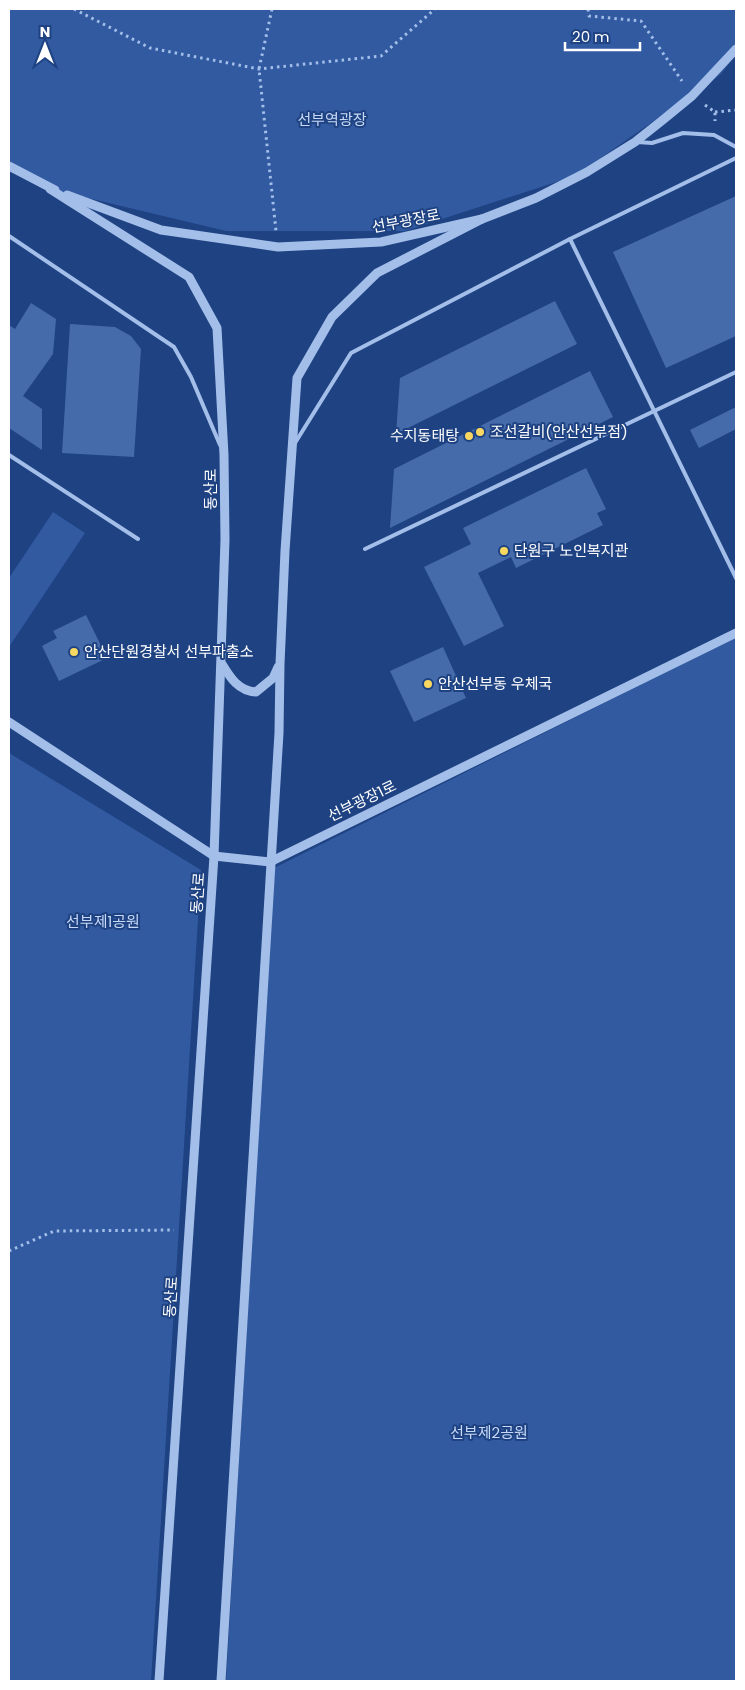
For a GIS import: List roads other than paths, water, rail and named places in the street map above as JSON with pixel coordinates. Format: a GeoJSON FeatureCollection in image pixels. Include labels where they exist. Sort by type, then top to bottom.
{"type":"FeatureCollection","features":[{"type":"Feature","properties":{"kind":"street","name":"선부광장로"},"geometry":{"type":"LineString","coordinates":[[9,166],[50,188],[161,230],[278,247],[381,242],[482,219],[536,198],[587,172],[635,142],[692,96],[736,49]]}},
{"type":"Feature","properties":{"kind":"street","name":"동산로"},"geometry":{"type":"LineString","coordinates":[[50,188],[189,277],[218,328],[224,454],[225,540],[214,856],[159,1681]]}},
{"type":"Feature","properties":{"kind":"street"},"geometry":{"type":"LineString","coordinates":[[221,1681],[279,733],[280,664],[297,378],[332,316],[377,273],[482,219]]}},
{"type":"Feature","properties":{"kind":"street","name":"선부광장1로"},"geometry":{"type":"LineString","coordinates":[[270,862],[736,633]]}},
{"type":"Feature","properties":{"kind":"street"},"geometry":{"type":"LineString","coordinates":[[222,663],[236,684],[246,691],[256,692],[273,678],[280,664]]}},
{"type":"Feature","properties":{"kind":"street"},"geometry":{"type":"LineString","coordinates":[[9,722],[214,856],[270,862]]}},
{"type":"Feature","properties":{"kind":"lane"},"geometry":{"type":"LineString","coordinates":[[635,142],[652,143],[684,133],[714,134],[736,147]]}},
{"type":"Feature","properties":{"kind":"lane"},"geometry":{"type":"LineString","coordinates":[[292,449],[351,353],[570,239],[736,158]]}},
{"type":"Feature","properties":{"kind":"lane"},"geometry":{"type":"LineString","coordinates":[[9,236],[174,348],[191,377],[224,454]]}},
{"type":"Feature","properties":{"kind":"lane"},"geometry":{"type":"LineString","coordinates":[[570,239],[736,578]]}},
{"type":"Feature","properties":{"kind":"lane"},"geometry":{"type":"LineString","coordinates":[[365,549],[736,372]]}},
{"type":"Feature","properties":{"kind":"lane"},"geometry":{"type":"LineString","coordinates":[[9,455],[138,540]]}},
{"type":"Feature","properties":{"kind":"place","name":"조선갈비(안산선부점)"},"geometry":{"type":"Point","coordinates":[480,432]}},
{"type":"Feature","properties":{"kind":"place","name":"수지동태탕"},"geometry":{"type":"Point","coordinates":[469,436]}},
{"type":"Feature","properties":{"kind":"place","name":"단원구 노인복지관"},"geometry":{"type":"Point","coordinates":[504,551]}},
{"type":"Feature","properties":{"kind":"place","name":"안산단원경찰서 선부파출소"},"geometry":{"type":"Point","coordinates":[74,652]}},
{"type":"Feature","properties":{"kind":"place","name":"안산선부동 우체국"},"geometry":{"type":"Point","coordinates":[428,684]}},
{"type":"Feature","properties":{"kind":"park label","name":"선부역광장"},"geometry":{"type":"Point","coordinates":[332,120]}},
{"type":"Feature","properties":{"kind":"park label","name":"선부제1공원"},"geometry":{"type":"Point","coordinates":[103,922]}},
{"type":"Feature","properties":{"kind":"park label","name":"선부제2공원"},"geometry":{"type":"Point","coordinates":[489,1433]}}]}
